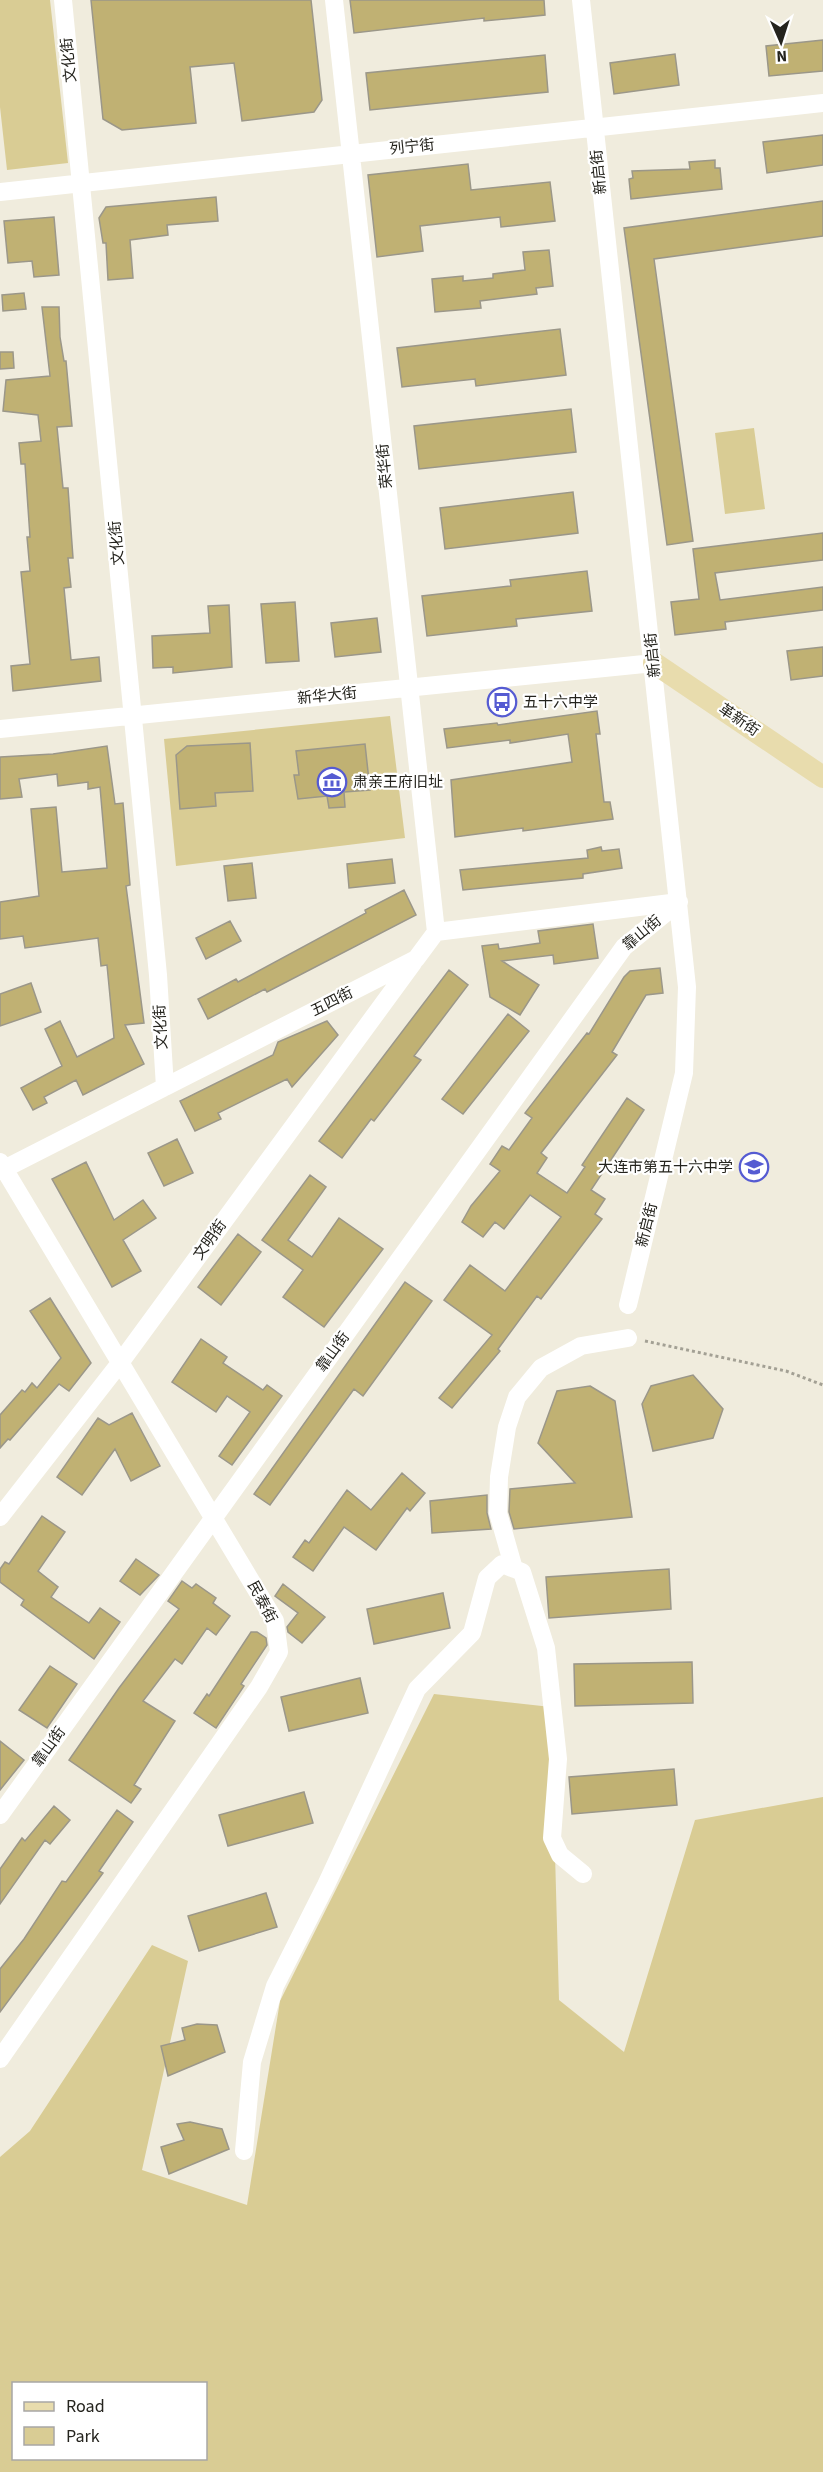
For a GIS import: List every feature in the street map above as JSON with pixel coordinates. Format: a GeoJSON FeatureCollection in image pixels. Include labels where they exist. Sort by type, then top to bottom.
{"type":"FeatureCollection","features":[{"type":"Feature","properties":{"kind":"main road","name":"革新街"},"geometry":{"type":"LineString","coordinates":[[654,663],[823,777]]}},
{"type":"Feature","properties":{"kind":"street","name":"文化街"},"geometry":{"type":"LineString","coordinates":[[63,0],[158,975],[165,1087]]}},
{"type":"Feature","properties":{"kind":"street","name":"荣华街"},"geometry":{"type":"LineString","coordinates":[[334,0],[436,932]]}},
{"type":"Feature","properties":{"kind":"street","name":"新启街"},"geometry":{"type":"LineString","coordinates":[[581,0],[687,987],[684,1073],[628,1305]]}},
{"type":"Feature","properties":{"kind":"street","name":"列宁街"},"geometry":{"type":"LineString","coordinates":[[0,192],[823,103]]}},
{"type":"Feature","properties":{"kind":"street","name":"新华大街"},"geometry":{"type":"LineString","coordinates":[[0,729],[654,663]]}},
{"type":"Feature","properties":{"kind":"street"},"geometry":{"type":"LineString","coordinates":[[436,932],[679,902]]}},
{"type":"Feature","properties":{"kind":"street","name":"靠山街"},"geometry":{"type":"LineString","coordinates":[[0,1815],[624,947],[679,902]]}},
{"type":"Feature","properties":{"kind":"street","name":"五四街"},"geometry":{"type":"LineString","coordinates":[[1,1168],[416,959],[436,932]]}},
{"type":"Feature","properties":{"kind":"street","name":"文明街"},"geometry":{"type":"LineString","coordinates":[[0,1518],[120,1363],[416,959]]}},
{"type":"Feature","properties":{"kind":"street","name":"民泰街"},"geometry":{"type":"LineString","coordinates":[[0,2059],[259,1687],[279,1652],[275,1621],[1,1168]]}},
{"type":"Feature","properties":{"kind":"street"},"geometry":{"type":"LineString","coordinates":[[514,1569],[498,1513],[499,1478],[507,1427],[517,1397],[542,1368],[581,1346],[628,1338]]}},
{"type":"Feature","properties":{"kind":"street"},"geometry":{"type":"LineString","coordinates":[[244,2151],[252,2062],[275,1986],[326,1885],[417,1689],[472,1633],[487,1578],[502,1564],[522,1572],[546,1648],[558,1759],[552,1838],[560,1855],[583,1874]]}},
{"type":"Feature","properties":{"kind":"path"},"geometry":{"type":"LineString","coordinates":[[628,1338],[786,1371],[823,1384]]}},
{"type":"Feature","properties":{"kind":"green space"},"geometry":{"type":"Polygon","coordinates":[[[0,0],[50,0],[68,163],[7,170],[0,107],[0,0]]]}},
{"type":"Feature","properties":{"kind":"green space"},"geometry":{"type":"Polygon","coordinates":[[[754,428],[765,509],[725,514],[715,433],[754,428]]]}},
{"type":"Feature","properties":{"kind":"green space"},"geometry":{"type":"Polygon","coordinates":[[[390,716],[405,838],[176,866],[164,739],[390,716]]]}},
{"type":"Feature","properties":{"kind":"green space"},"geometry":{"type":"Polygon","coordinates":[[[434,1694],[551,1707],[559,2000],[624,2052],[695,1820],[823,1797],[823,2472],[0,2472],[0,2157],[30,2131],[152,1945],[188,1961],[142,2170],[247,2205],[280,2001],[434,1694]]]}},
{"type":"Feature","properties":{"kind":"building"},"geometry":{"type":"Polygon","coordinates":[[[91,0],[311,0],[322,100],[314,112],[242,121],[234,63],[190,67],[196,123],[122,130],[103,119],[91,0]]]}},
{"type":"Feature","properties":{"kind":"building"},"geometry":{"type":"Polygon","coordinates":[[[350,0],[544,0],[545,15],[484,21],[484,18],[354,33],[350,0]]]}},
{"type":"Feature","properties":{"kind":"building"},"geometry":{"type":"Polygon","coordinates":[[[823,40],[823,71],[769,76],[766,46],[823,40]]]}},
{"type":"Feature","properties":{"kind":"building"},"geometry":{"type":"Polygon","coordinates":[[[675,54],[679,85],[614,94],[610,63],[675,54]]]}},
{"type":"Feature","properties":{"kind":"building"},"geometry":{"type":"Polygon","coordinates":[[[545,55],[548,92],[370,110],[366,73],[545,55]]]}},
{"type":"Feature","properties":{"kind":"building"},"geometry":{"type":"Polygon","coordinates":[[[823,135],[823,165],[767,173],[763,142],[823,135]]]}},
{"type":"Feature","properties":{"kind":"building"},"geometry":{"type":"Polygon","coordinates":[[[715,160],[715,168],[720,168],[722,189],[631,199],[629,179],[633,178],[632,171],[690,169],[689,162],[715,160]]]}},
{"type":"Feature","properties":{"kind":"building"},"geometry":{"type":"Polygon","coordinates":[[[468,164],[471,190],[550,182],[555,221],[501,227],[500,217],[420,226],[423,251],[377,257],[368,175],[468,164]]]}},
{"type":"Feature","properties":{"kind":"building"},"geometry":{"type":"Polygon","coordinates":[[[216,197],[218,221],[167,225],[168,235],[130,240],[133,278],[108,280],[106,243],[103,243],[99,218],[106,207],[216,197]]]}},
{"type":"Feature","properties":{"kind":"building"},"geometry":{"type":"Polygon","coordinates":[[[823,201],[823,236],[654,259],[693,541],[667,545],[624,228],[823,201]]]}},
{"type":"Feature","properties":{"kind":"building"},"geometry":{"type":"Polygon","coordinates":[[[54,217],[59,275],[34,277],[32,261],[8,263],[4,221],[54,217]]]}},
{"type":"Feature","properties":{"kind":"building"},"geometry":{"type":"Polygon","coordinates":[[[549,250],[553,286],[536,288],[537,294],[480,301],[481,308],[435,312],[432,279],[463,276],[463,281],[493,278],[493,274],[525,270],[523,252],[549,250]]]}},
{"type":"Feature","properties":{"kind":"building"},"geometry":{"type":"Polygon","coordinates":[[[24,293],[26,309],[3,311],[2,295],[24,293]]]}},
{"type":"Feature","properties":{"kind":"building"},"geometry":{"type":"Polygon","coordinates":[[[42,307],[59,307],[60,337],[64,361],[66,361],[72,426],[57,427],[63,488],[68,488],[73,558],[68,558],[71,587],[64,588],[71,660],[99,657],[101,681],[13,691],[11,666],[30,664],[21,572],[30,571],[27,537],[30,537],[25,464],[21,464],[19,443],[41,441],[38,415],[3,411],[6,380],[50,376],[42,307]]]}},
{"type":"Feature","properties":{"kind":"building"},"geometry":{"type":"Polygon","coordinates":[[[560,329],[566,375],[476,386],[475,379],[402,387],[397,348],[560,329]]]}},
{"type":"Feature","properties":{"kind":"building"},"geometry":{"type":"Polygon","coordinates":[[[0,352],[13,352],[14,368],[0,369],[0,352]]]}},
{"type":"Feature","properties":{"kind":"building"},"geometry":{"type":"Polygon","coordinates":[[[571,409],[576,452],[419,469],[414,426],[571,409]]]}},
{"type":"Feature","properties":{"kind":"building"},"geometry":{"type":"Polygon","coordinates":[[[573,492],[578,533],[445,549],[440,508],[573,492]]]}},
{"type":"Feature","properties":{"kind":"building"},"geometry":{"type":"Polygon","coordinates":[[[823,533],[823,560],[715,573],[720,600],[823,587],[823,610],[725,622],[726,629],[675,635],[671,602],[699,599],[693,549],[823,533]]]}},
{"type":"Feature","properties":{"kind":"building"},"geometry":{"type":"Polygon","coordinates":[[[587,571],[592,611],[516,619],[517,626],[427,636],[422,596],[511,586],[510,580],[587,571]]]}},
{"type":"Feature","properties":{"kind":"building"},"geometry":{"type":"Polygon","coordinates":[[[295,602],[299,661],[266,663],[261,604],[295,602]]]}},
{"type":"Feature","properties":{"kind":"building"},"geometry":{"type":"Polygon","coordinates":[[[229,605],[232,667],[173,673],[173,667],[153,668],[152,636],[210,633],[208,606],[229,605]]]}},
{"type":"Feature","properties":{"kind":"building"},"geometry":{"type":"Polygon","coordinates":[[[377,618],[381,652],[335,657],[331,623],[377,618]]]}},
{"type":"Feature","properties":{"kind":"building"},"geometry":{"type":"Polygon","coordinates":[[[823,647],[823,676],[791,680],[787,651],[823,647]]]}},
{"type":"Feature","properties":{"kind":"building"},"geometry":{"type":"Polygon","coordinates":[[[597,711],[600,734],[596,734],[604,802],[610,802],[613,819],[455,837],[451,780],[572,762],[568,734],[510,743],[510,740],[447,748],[444,729],[497,723],[498,725],[597,711]]]}},
{"type":"Feature","properties":{"kind":"building"},"geometry":{"type":"Polygon","coordinates":[[[250,743],[253,791],[215,793],[216,806],[180,809],[176,755],[187,746],[250,743]]]}},
{"type":"Feature","properties":{"kind":"building","name":"肃亲王府旧址"},"geometry":{"type":"Polygon","coordinates":[[[365,744],[370,790],[344,792],[345,807],[329,808],[327,796],[298,799],[294,775],[299,775],[296,751],[365,744]]]}},
{"type":"Feature","properties":{"kind":"building"},"geometry":{"type":"Polygon","coordinates":[[[107,746],[115,804],[123,803],[130,885],[126,886],[144,1023],[125,1025],[144,1064],[83,1095],[76,1080],[44,1097],[47,1103],[33,1110],[21,1088],[62,1066],[45,1029],[60,1021],[77,1057],[114,1038],[107,965],[101,966],[98,938],[25,948],[23,936],[0,939],[0,902],[39,896],[31,809],[56,807],[62,872],[107,868],[100,787],[88,789],[88,782],[58,786],[57,774],[19,779],[22,797],[0,799],[0,757],[53,754],[107,746]]]}},
{"type":"Feature","properties":{"kind":"building"},"geometry":{"type":"Polygon","coordinates":[[[601,847],[602,851],[619,849],[622,868],[583,874],[583,878],[463,890],[460,870],[588,858],[587,850],[601,847]]]}},
{"type":"Feature","properties":{"kind":"building"},"geometry":{"type":"Polygon","coordinates":[[[392,859],[395,883],[349,888],[347,864],[392,859]]]}},
{"type":"Feature","properties":{"kind":"building"},"geometry":{"type":"Polygon","coordinates":[[[252,863],[256,898],[228,901],[224,866],[252,863]]]}},
{"type":"Feature","properties":{"kind":"building"},"geometry":{"type":"Polygon","coordinates":[[[404,890],[416,915],[267,992],[265,989],[208,1019],[198,999],[236,979],[238,982],[404,890]]]}},
{"type":"Feature","properties":{"kind":"building"},"geometry":{"type":"Polygon","coordinates":[[[230,921],[241,941],[206,959],[196,938],[230,921]]]}},
{"type":"Feature","properties":{"kind":"building"},"geometry":{"type":"Polygon","coordinates":[[[593,924],[598,958],[554,964],[553,955],[502,961],[539,985],[520,1015],[490,997],[482,946],[498,944],[499,949],[540,943],[538,931],[593,924]]]}},
{"type":"Feature","properties":{"kind":"building"},"geometry":{"type":"Polygon","coordinates":[[[660,968],[663,993],[646,995],[612,1052],[617,1055],[541,1153],[547,1158],[537,1173],[567,1193],[585,1167],[582,1165],[627,1098],[644,1110],[591,1190],[605,1199],[595,1214],[602,1219],[541,1299],[537,1296],[498,1349],[500,1351],[452,1408],[439,1398],[492,1335],[444,1300],[470,1265],[505,1291],[561,1217],[530,1195],[504,1229],[495,1222],[483,1237],[462,1222],[471,1206],[500,1171],[490,1164],[502,1146],[509,1150],[532,1118],[525,1113],[587,1033],[589,1034],[624,977],[630,971],[660,968]]]}},
{"type":"Feature","properties":{"kind":"building"},"geometry":{"type":"Polygon","coordinates":[[[449,970],[468,985],[414,1056],[421,1060],[374,1121],[371,1119],[342,1158],[319,1141],[449,970]]]}},
{"type":"Feature","properties":{"kind":"building"},"geometry":{"type":"Polygon","coordinates":[[[31,983],[41,1012],[0,1026],[0,994],[31,983]]]}},
{"type":"Feature","properties":{"kind":"building"},"geometry":{"type":"Polygon","coordinates":[[[508,1014],[529,1031],[463,1114],[442,1099],[508,1014]]]}},
{"type":"Feature","properties":{"kind":"building"},"geometry":{"type":"Polygon","coordinates":[[[327,1021],[338,1035],[292,1087],[287,1079],[218,1113],[221,1119],[195,1131],[180,1101],[273,1055],[278,1042],[327,1021]]]}},
{"type":"Feature","properties":{"kind":"building"},"geometry":{"type":"Polygon","coordinates":[[[177,1139],[193,1173],[164,1186],[148,1153],[177,1139]]]}},
{"type":"Feature","properties":{"kind":"building"},"geometry":{"type":"Polygon","coordinates":[[[86,1162],[114,1220],[143,1200],[156,1218],[123,1240],[141,1271],[112,1287],[52,1179],[86,1162]]]}},
{"type":"Feature","properties":{"kind":"building"},"geometry":{"type":"Polygon","coordinates":[[[310,1175],[326,1187],[288,1240],[312,1257],[339,1218],[383,1249],[324,1327],[283,1297],[303,1270],[262,1240],[310,1175]]]}},
{"type":"Feature","properties":{"kind":"building"},"geometry":{"type":"Polygon","coordinates":[[[238,1234],[261,1252],[221,1305],[198,1287],[238,1234]]]}},
{"type":"Feature","properties":{"kind":"building"},"geometry":{"type":"Polygon","coordinates":[[[405,1282],[432,1301],[363,1396],[354,1389],[270,1505],[254,1494],[405,1282]]]}},
{"type":"Feature","properties":{"kind":"building"},"geometry":{"type":"Polygon","coordinates":[[[50,1298],[91,1363],[69,1391],[59,1384],[10,1440],[8,1439],[0,1448],[0,1415],[22,1390],[25,1392],[32,1383],[37,1388],[61,1358],[30,1311],[50,1298]]]}},
{"type":"Feature","properties":{"kind":"building"},"geometry":{"type":"Polygon","coordinates":[[[201,1339],[227,1357],[223,1363],[263,1390],[267,1385],[282,1396],[232,1465],[219,1456],[250,1412],[227,1396],[216,1412],[172,1382],[201,1339]]]}},
{"type":"Feature","properties":{"kind":"building"},"geometry":{"type":"Polygon","coordinates":[[[693,1375],[723,1409],[713,1438],[653,1451],[642,1404],[651,1386],[693,1375]]]}},
{"type":"Feature","properties":{"kind":"building"},"geometry":{"type":"Polygon","coordinates":[[[590,1386],[615,1401],[632,1517],[514,1529],[509,1512],[510,1489],[575,1483],[538,1443],[557,1391],[590,1386]]]}},
{"type":"Feature","properties":{"kind":"building"},"geometry":{"type":"Polygon","coordinates":[[[132,1413],[160,1466],[131,1481],[115,1449],[82,1495],[57,1477],[98,1418],[109,1425],[132,1413]]]}},
{"type":"Feature","properties":{"kind":"building"},"geometry":{"type":"Polygon","coordinates":[[[402,1473],[425,1493],[410,1511],[407,1508],[376,1550],[344,1527],[313,1571],[293,1557],[305,1540],[309,1543],[347,1490],[371,1510],[402,1473]]]}},
{"type":"Feature","properties":{"kind":"building"},"geometry":{"type":"Polygon","coordinates":[[[487,1495],[487,1513],[491,1529],[432,1533],[430,1501],[487,1495]]]}},
{"type":"Feature","properties":{"kind":"building"},"geometry":{"type":"Polygon","coordinates":[[[42,1516],[65,1532],[38,1571],[58,1587],[51,1597],[89,1623],[100,1608],[120,1622],[94,1659],[21,1605],[24,1600],[0,1582],[0,1569],[5,1562],[9,1564],[42,1516]]]}},
{"type":"Feature","properties":{"kind":"building"},"geometry":{"type":"Polygon","coordinates":[[[136,1559],[159,1575],[140,1595],[120,1581],[136,1559]]]}},
{"type":"Feature","properties":{"kind":"building"},"geometry":{"type":"Polygon","coordinates":[[[669,1569],[671,1609],[549,1618],[546,1577],[669,1569]]]}},
{"type":"Feature","properties":{"kind":"building"},"geometry":{"type":"Polygon","coordinates":[[[182,1581],[192,1588],[196,1584],[216,1598],[213,1603],[230,1616],[216,1635],[207,1628],[182,1664],[175,1659],[143,1701],[175,1721],[134,1785],[141,1789],[131,1803],[69,1760],[119,1688],[179,1609],[168,1601],[182,1581]]]}},
{"type":"Feature","properties":{"kind":"building"},"geometry":{"type":"Polygon","coordinates":[[[283,1584],[325,1617],[302,1643],[288,1632],[287,1627],[298,1613],[275,1596],[283,1584]]]}},
{"type":"Feature","properties":{"kind":"building"},"geometry":{"type":"Polygon","coordinates":[[[443,1593],[450,1628],[374,1644],[367,1609],[443,1593]]]}},
{"type":"Feature","properties":{"kind":"building"},"geometry":{"type":"Polygon","coordinates":[[[251,1632],[257,1632],[266,1638],[267,1645],[241,1684],[244,1686],[216,1728],[194,1713],[207,1694],[209,1696],[251,1632]]]}},
{"type":"Feature","properties":{"kind":"building"},"geometry":{"type":"Polygon","coordinates":[[[692,1662],[693,1703],[575,1706],[574,1664],[692,1662]]]}},
{"type":"Feature","properties":{"kind":"building"},"geometry":{"type":"Polygon","coordinates":[[[50,1666],[77,1684],[47,1728],[19,1710],[50,1666]]]}},
{"type":"Feature","properties":{"kind":"building"},"geometry":{"type":"Polygon","coordinates":[[[360,1678],[368,1713],[289,1731],[281,1697],[360,1678]]]}},
{"type":"Feature","properties":{"kind":"building"},"geometry":{"type":"Polygon","coordinates":[[[0,1741],[24,1760],[0,1790],[0,1741]]]}},
{"type":"Feature","properties":{"kind":"building"},"geometry":{"type":"Polygon","coordinates":[[[674,1769],[677,1805],[572,1814],[569,1777],[674,1769]]]}},
{"type":"Feature","properties":{"kind":"building"},"geometry":{"type":"Polygon","coordinates":[[[304,1792],[313,1823],[228,1846],[219,1815],[304,1792]]]}},
{"type":"Feature","properties":{"kind":"building"},"geometry":{"type":"Polygon","coordinates":[[[54,1806],[70,1820],[50,1844],[45,1840],[0,1904],[0,1869],[22,1838],[25,1841],[54,1806]]]}},
{"type":"Feature","properties":{"kind":"building"},"geometry":{"type":"Polygon","coordinates":[[[117,1810],[133,1822],[99,1871],[103,1873],[0,2012],[0,1969],[24,1939],[62,1881],[66,1882],[117,1810]]]}},
{"type":"Feature","properties":{"kind":"building"},"geometry":{"type":"Polygon","coordinates":[[[266,1893],[277,1927],[199,1951],[188,1916],[266,1893]]]}},
{"type":"Feature","properties":{"kind":"building"},"geometry":{"type":"Polygon","coordinates":[[[197,2024],[217,2025],[225,2052],[168,2076],[161,2046],[185,2040],[182,2028],[197,2024]]]}},
{"type":"Feature","properties":{"kind":"building"},"geometry":{"type":"Polygon","coordinates":[[[190,2122],[222,2129],[229,2149],[169,2174],[161,2147],[184,2140],[177,2124],[190,2122]]]}},
{"type":"Feature","properties":{"kind":"place","name":"五十六中学"},"geometry":{"type":"Point","coordinates":[502,702]}},
{"type":"Feature","properties":{"kind":"place","name":"肃亲王府旧址"},"geometry":{"type":"Point","coordinates":[332,782]}},
{"type":"Feature","properties":{"kind":"place","name":"大连市第五十六中学"},"geometry":{"type":"Point","coordinates":[754,1167]}}]}
